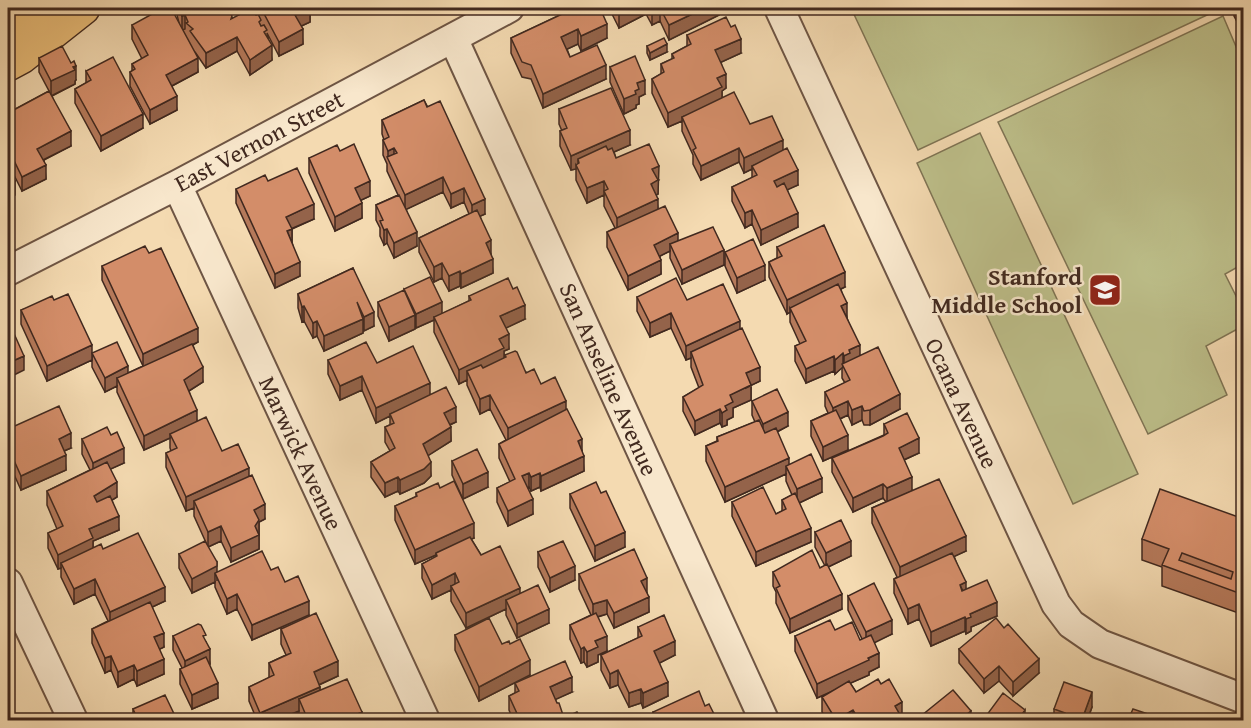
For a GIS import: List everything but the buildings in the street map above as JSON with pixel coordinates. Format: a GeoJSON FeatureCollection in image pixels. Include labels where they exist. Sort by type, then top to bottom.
{"type":"FeatureCollection","features":[{"type":"Feature","properties":{"kind":"highway"},"geometry":{"type":"LineString","coordinates":[[8,31],[58,8]]}},
{"type":"Feature","properties":{"kind":"highway"},"geometry":{"type":"LineString","coordinates":[[8,64],[21,57],[83,8]]}},
{"type":"Feature","properties":{"kind":"street","name":"East Vernon Street"},"geometry":{"type":"LineString","coordinates":[[8,271],[177,185],[509,8]]}},
{"type":"Feature","properties":{"kind":"street","name":"Ocana Avenue"},"geometry":{"type":"LineString","coordinates":[[779,8],[1056,604],[1071,624],[1100,644],[1244,699]]}},
{"type":"Feature","properties":{"kind":"street","name":"San Anseline Avenue"},"geometry":{"type":"LineString","coordinates":[[453,38],[764,720]]}},
{"type":"Feature","properties":{"kind":"street","name":"Marwick Avenue"},"geometry":{"type":"LineString","coordinates":[[177,185],[425,720]]}},
{"type":"Feature","properties":{"kind":"street"},"geometry":{"type":"LineString","coordinates":[[8,583],[73,720]]}},
{"type":"Feature","properties":{"kind":"green space"},"geometry":{"type":"Polygon","coordinates":[[[851,8],[1222,8],[918,150],[851,8]]]}},
{"type":"Feature","properties":{"kind":"green space"},"geometry":{"type":"Polygon","coordinates":[[[1223,16],[1243,63],[1243,264],[1225,274],[1243,310],[1243,326],[1206,346],[1227,395],[1148,434],[998,122],[1223,16]]]}},
{"type":"Feature","properties":{"kind":"green space"},"geometry":{"type":"Polygon","coordinates":[[[980,133],[1138,474],[1073,504],[917,163],[980,133]]]}},
{"type":"Feature","properties":{"kind":"place","name":"Stanford Middle School"},"geometry":{"type":"Point","coordinates":[1105,290]}}]}
